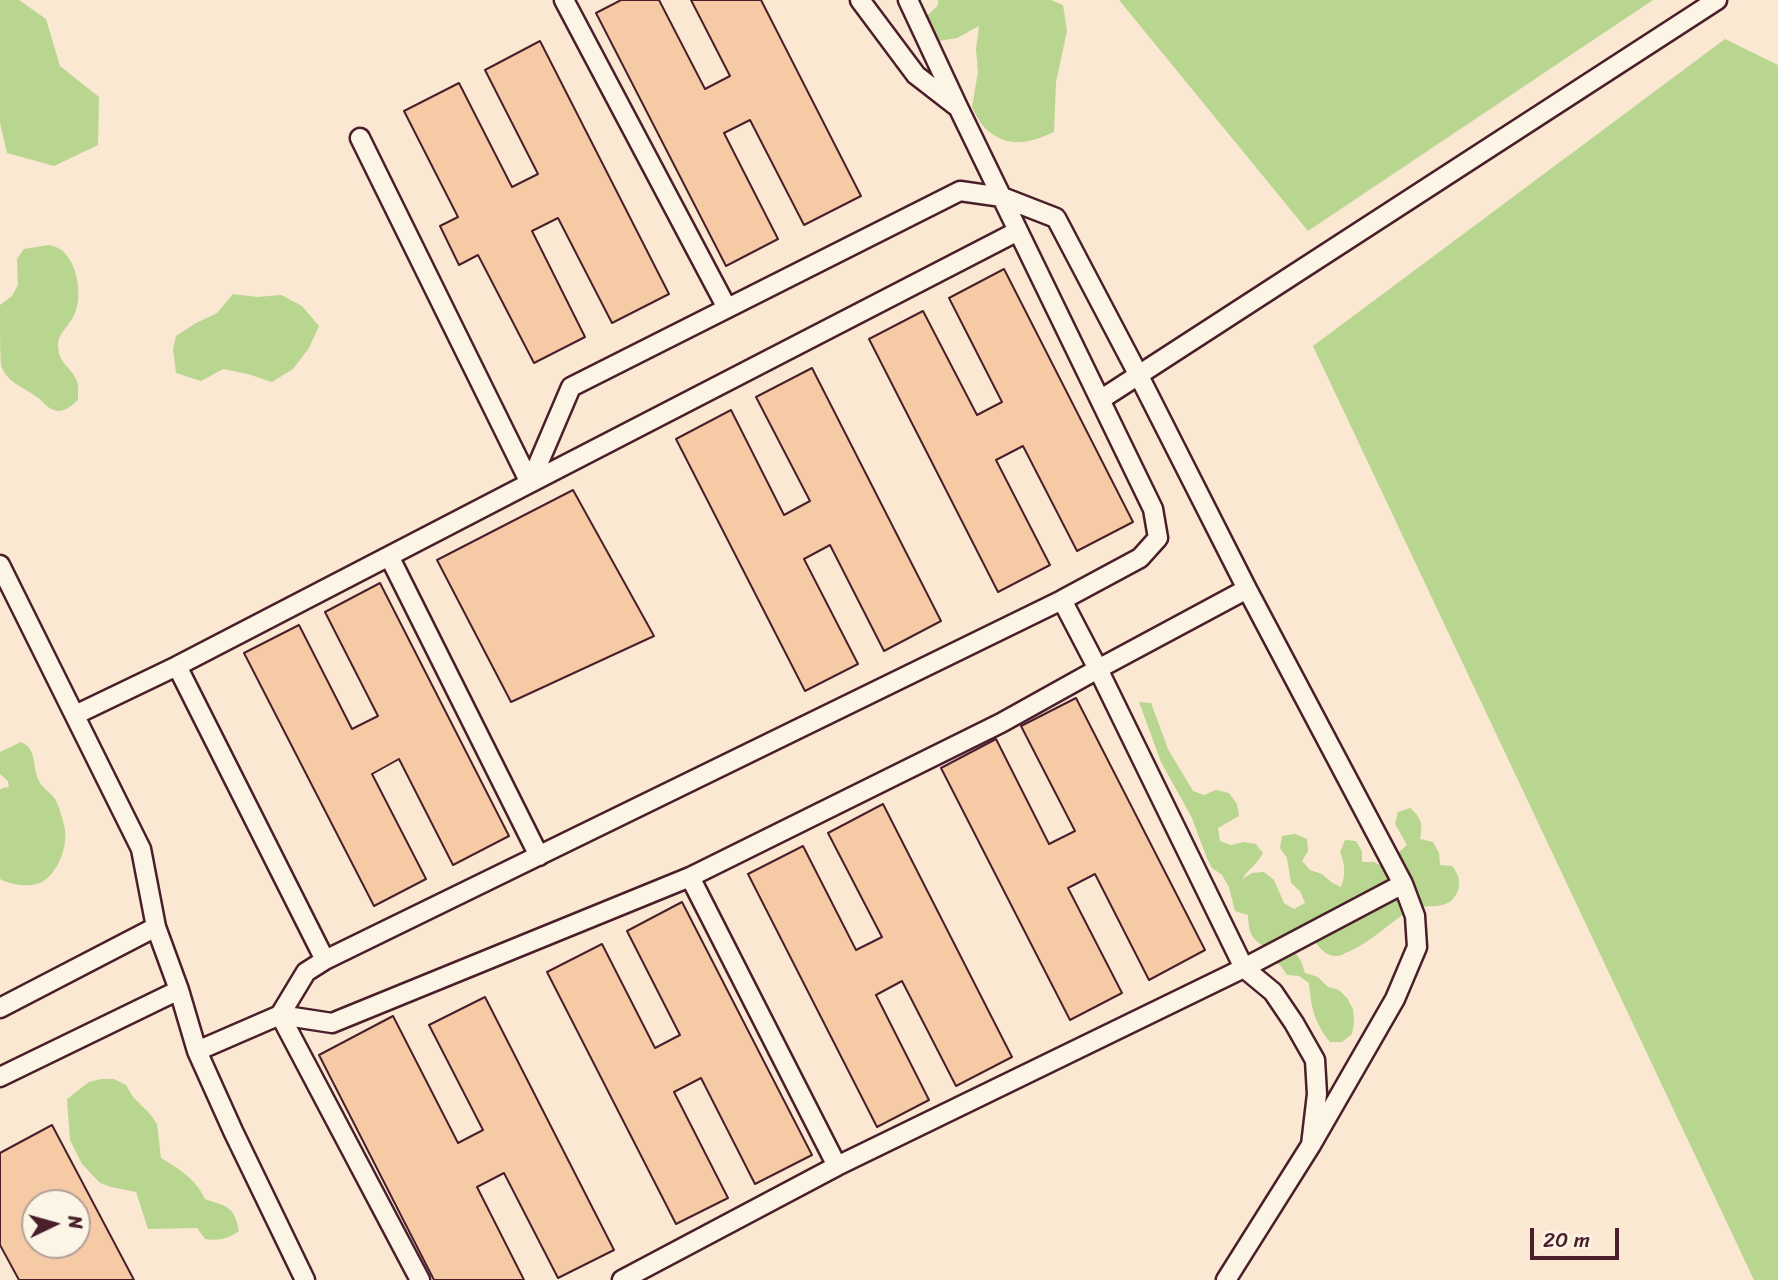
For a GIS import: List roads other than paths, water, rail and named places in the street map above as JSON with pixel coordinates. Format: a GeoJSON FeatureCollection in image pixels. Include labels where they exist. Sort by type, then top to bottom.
{"type":"FeatureCollection","features":[{"type":"Feature","properties":{"kind":"lane"},"geometry":{"type":"LineString","coordinates":[[564,0],[727,308]]}},
{"type":"Feature","properties":{"kind":"lane"},"geometry":{"type":"LineString","coordinates":[[860,0],[916,75],[958,107]]}},
{"type":"Feature","properties":{"kind":"lane"},"geometry":{"type":"LineString","coordinates":[[280,1015],[306,972],[325,960],[1062,600],[1140,558],[1158,538],[1153,509],[908,0]]}},
{"type":"Feature","properties":{"kind":"lane"},"geometry":{"type":"LineString","coordinates":[[1100,400],[1717,0]]}},
{"type":"Feature","properties":{"kind":"lane"},"geometry":{"type":"LineString","coordinates":[[360,138],[530,482]]}},
{"type":"Feature","properties":{"kind":"lane"},"geometry":{"type":"LineString","coordinates":[[530,482],[571,387],[960,191],[1002,197],[1056,218],[1403,884],[1415,916],[1418,947],[1395,999],[1311,1145],[1226,1280]]}},
{"type":"Feature","properties":{"kind":"lane"},"geometry":{"type":"LineString","coordinates":[[75,715],[177,666],[1018,231]]}},
{"type":"Feature","properties":{"kind":"lane"},"geometry":{"type":"LineString","coordinates":[[389,556],[539,856]]}},
{"type":"Feature","properties":{"kind":"lane"},"geometry":{"type":"LineString","coordinates":[[0,565],[141,849],[156,928],[179,990],[197,1051],[305,1280]]}},
{"type":"Feature","properties":{"kind":"lane"},"geometry":{"type":"LineString","coordinates":[[197,1051],[280,1015],[332,1023],[690,877],[1001,723],[1247,589]]}},
{"type":"Feature","properties":{"kind":"lane"},"geometry":{"type":"LineString","coordinates":[[1062,600],[1098,668],[1244,968],[1273,992],[1314,1060],[1317,1094],[1311,1145]]}},
{"type":"Feature","properties":{"kind":"lane"},"geometry":{"type":"LineString","coordinates":[[177,666],[325,960]]}},
{"type":"Feature","properties":{"kind":"lane"},"geometry":{"type":"LineString","coordinates":[[690,877],[836,1166]]}},
{"type":"Feature","properties":{"kind":"lane"},"geometry":{"type":"LineString","coordinates":[[622,1280],[836,1166],[1244,968],[1403,884]]}},
{"type":"Feature","properties":{"kind":"lane"},"geometry":{"type":"LineString","coordinates":[[0,1007],[156,928]]}},
{"type":"Feature","properties":{"kind":"lane"},"geometry":{"type":"LineString","coordinates":[[0,1077],[179,990]]}},
{"type":"Feature","properties":{"kind":"lane"},"geometry":{"type":"LineString","coordinates":[[280,1015],[420,1280]]}}]}
